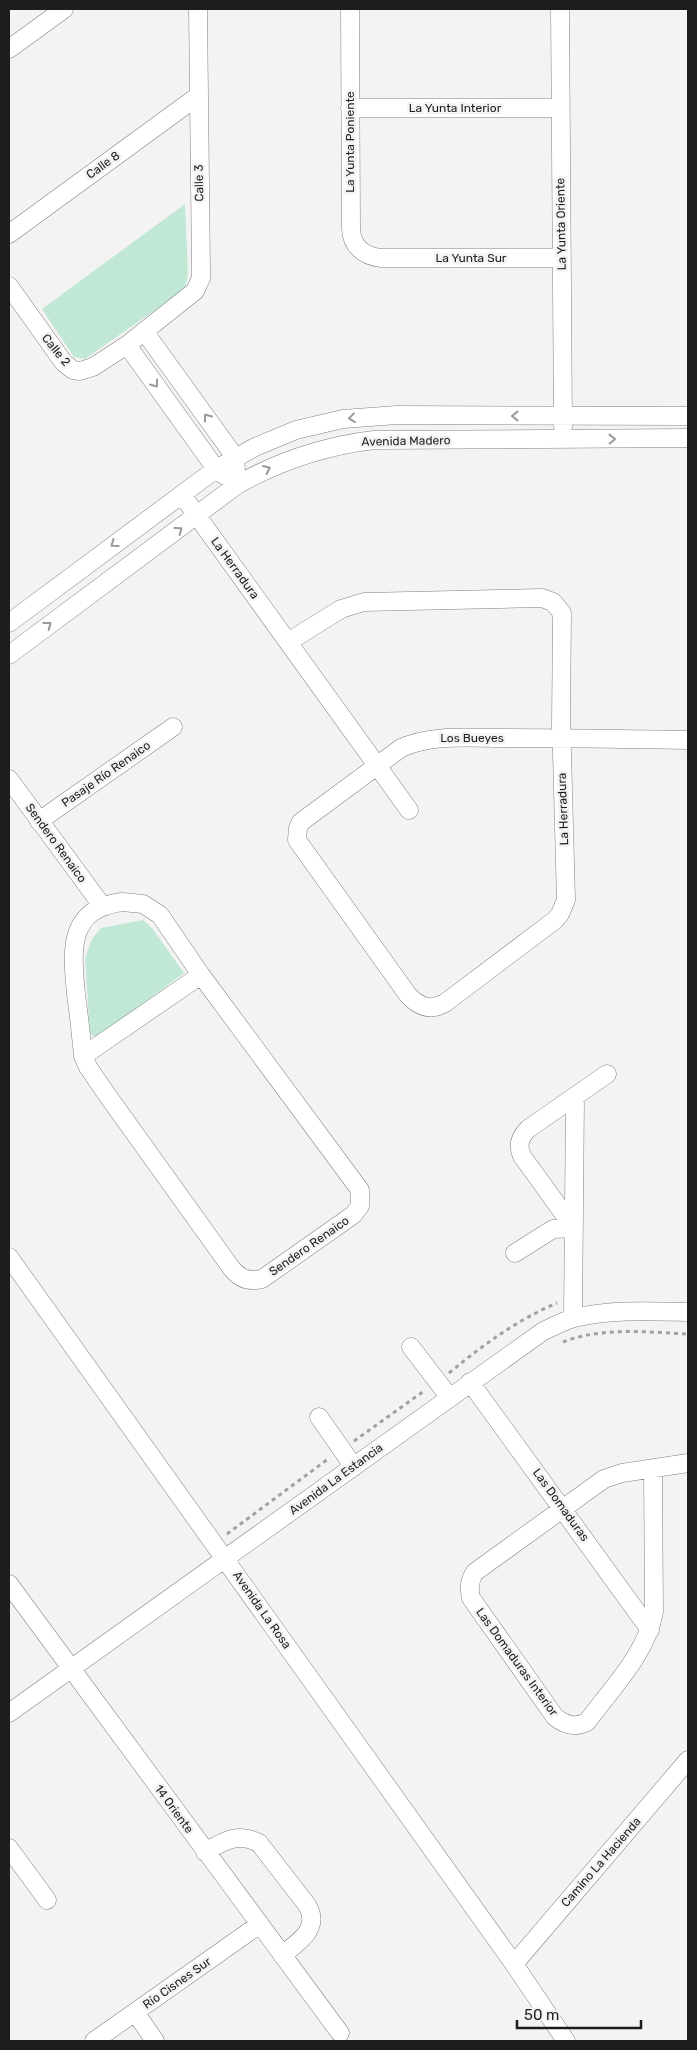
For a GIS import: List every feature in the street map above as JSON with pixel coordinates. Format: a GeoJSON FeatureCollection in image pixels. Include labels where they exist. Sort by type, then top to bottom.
{"type":"FeatureCollection","features":[{"type":"Feature","properties":{"kind":"street"},"geometry":{"type":"LineString","coordinates":[[9,49],[64,9]]}},
{"type":"Feature","properties":{"kind":"street","name":"Calle 3"},"geometry":{"type":"LineString","coordinates":[[144,331],[191,296],[201,278],[198,9]]}},
{"type":"Feature","properties":{"kind":"street","name":"La Yunta Poniente"},"geometry":{"type":"LineString","coordinates":[[350,9],[351,234],[360,251],[367,255],[381,258]]}},
{"type":"Feature","properties":{"kind":"street","name":"La Yunta Oriente"},"geometry":{"type":"LineString","coordinates":[[560,9],[563,440]]}},
{"type":"Feature","properties":{"kind":"street","name":"Calle 8"},"geometry":{"type":"LineString","coordinates":[[9,234],[198,96]]}},
{"type":"Feature","properties":{"kind":"street","name":"La Yunta Interior"},"geometry":{"type":"LineString","coordinates":[[350,108],[560,108]]}},
{"type":"Feature","properties":{"kind":"street","name":"La Yunta Sur"},"geometry":{"type":"LineString","coordinates":[[381,258],[562,258]]}},
{"type":"Feature","properties":{"kind":"street","name":"Calle 2"},"geometry":{"type":"LineString","coordinates":[[9,286],[64,363],[73,370],[87,370],[127,345],[144,331]]}},
{"type":"Feature","properties":{"kind":"street"},"geometry":{"type":"LineString","coordinates":[[144,331],[236,457],[237,485]]}},
{"type":"Feature","properties":{"kind":"street"},"geometry":{"type":"LineString","coordinates":[[127,345],[216,468],[237,485]]}},
{"type":"Feature","properties":{"kind":"street","name":"Avenida Madero"},"geometry":{"type":"LineString","coordinates":[[9,623],[216,468],[262,444],[296,430],[344,419],[397,415],[688,416]]}},
{"type":"Feature","properties":{"kind":"street","name":"Avenida Madero"},"geometry":{"type":"LineString","coordinates":[[9,654],[198,516],[237,485],[258,473],[303,454],[350,443],[374,440],[688,438]]}},
{"type":"Feature","properties":{"kind":"street","name":"La Herradura"},"geometry":{"type":"LineString","coordinates":[[182,495],[409,810]]}},
{"type":"Feature","properties":{"kind":"street","name":"La Herradura"},"geometry":{"type":"LineString","coordinates":[[288,642],[341,609],[364,602],[548,600],[558,606],[562,613],[561,738],[566,900],[564,908],[555,920],[440,1006],[421,1006],[408,996],[297,840]]}},
{"type":"Feature","properties":{"kind":"street","name":"Pasaje Río Renaico"},"geometry":{"type":"LineString","coordinates":[[39,821],[173,727]]}},
{"type":"Feature","properties":{"kind":"street","name":"Los Bueyes"},"geometry":{"type":"LineString","coordinates":[[297,840],[298,828],[301,822],[376,765],[400,748],[430,739],[561,738],[688,740]]}},
{"type":"Feature","properties":{"kind":"street","name":"Sendero Renaico"},"geometry":{"type":"LineString","coordinates":[[9,779],[103,907]]}},
{"type":"Feature","properties":{"kind":"street","name":"Sendero Renaico"},"geometry":{"type":"LineString","coordinates":[[132,902],[152,909],[160,915],[201,975],[360,1190],[361,1200],[353,1215],[262,1279],[248,1280],[236,1274],[88,1068],[83,1056],[72,956],[73,946],[80,927],[94,912],[103,907],[112,903],[132,902]]}},
{"type":"Feature","properties":{"kind":"street"},"geometry":{"type":"LineString","coordinates":[[83,1056],[201,975]]}},
{"type":"Feature","properties":{"kind":"street"},"geometry":{"type":"LineString","coordinates":[[574,1228],[522,1156],[519,1144],[528,1129],[607,1074]]}},
{"type":"Feature","properties":{"kind":"street"},"geometry":{"type":"LineString","coordinates":[[573,1318],[575,1098]]}},
{"type":"Feature","properties":{"kind":"street"},"geometry":{"type":"LineString","coordinates":[[515,1254],[553,1230],[574,1228]]}},
{"type":"Feature","properties":{"kind":"street","name":"Avenida La Rosa"},"geometry":{"type":"LineString","coordinates":[[9,1257],[514,1964],[566,2041]]}},
{"type":"Feature","properties":{"kind":"street","name":"Avenida La Estancia"},"geometry":{"type":"LineString","coordinates":[[9,1713],[542,1332],[573,1318],[626,1311],[688,1312]]}},
{"type":"Feature","properties":{"kind":"street"},"geometry":{"type":"LineString","coordinates":[[411,1347],[450,1398]]}},
{"type":"Feature","properties":{"kind":"street","name":"Las Domaduras"},"geometry":{"type":"LineString","coordinates":[[470,1382],[650,1630]]}},
{"type":"Feature","properties":{"kind":"street"},"geometry":{"type":"LineString","coordinates":[[319,1417],[354,1467]]}},
{"type":"Feature","properties":{"kind":"street","name":"Las Domaduras Interior"},"geometry":{"type":"LineString","coordinates":[[653,1470],[654,1612],[650,1630],[642,1647],[587,1722],[571,1726],[555,1717],[471,1598],[469,1587],[475,1572],[604,1479],[622,1473],[653,1470],[688,1463]]}},
{"type":"Feature","properties":{"kind":"street","name":"14 Oriente"},"geometry":{"type":"LineString","coordinates":[[9,1584],[340,2033]]}},
{"type":"Feature","properties":{"kind":"street","name":"Camino La Hacienda"},"geometry":{"type":"LineString","coordinates":[[514,1964],[688,1760]]}},
{"type":"Feature","properties":{"kind":"street"},"geometry":{"type":"LineString","coordinates":[[205,1852],[229,1839],[242,1837],[259,1843],[307,1905],[312,1916],[310,1928],[304,1938],[282,1955]]}},
{"type":"Feature","properties":{"kind":"street"},"geometry":{"type":"LineString","coordinates":[[9,1848],[47,1900]]}},
{"type":"Feature","properties":{"kind":"street","name":"Río Cisnes Sur"},"geometry":{"type":"LineString","coordinates":[[94,2041],[260,1924]]}},
{"type":"Feature","properties":{"kind":"street"},"geometry":{"type":"LineString","coordinates":[[135,2012],[155,2041]]}},
{"type":"Feature","properties":{"kind":"path"},"geometry":{"type":"LineString","coordinates":[[561,1343],[580,1336],[617,1332],[688,1334]]}},
{"type":"Feature","properties":{"kind":"green space"},"geometry":{"type":"Polygon","coordinates":[[[185,204],[188,273],[185,289],[85,359],[74,357],[42,309],[185,204]]]}},
{"type":"Feature","properties":{"kind":"green space"},"geometry":{"type":"Polygon","coordinates":[[[143,920],[152,928],[184,973],[96,1038],[90,1033],[85,958],[92,939],[101,928],[143,920]]]}}]}
